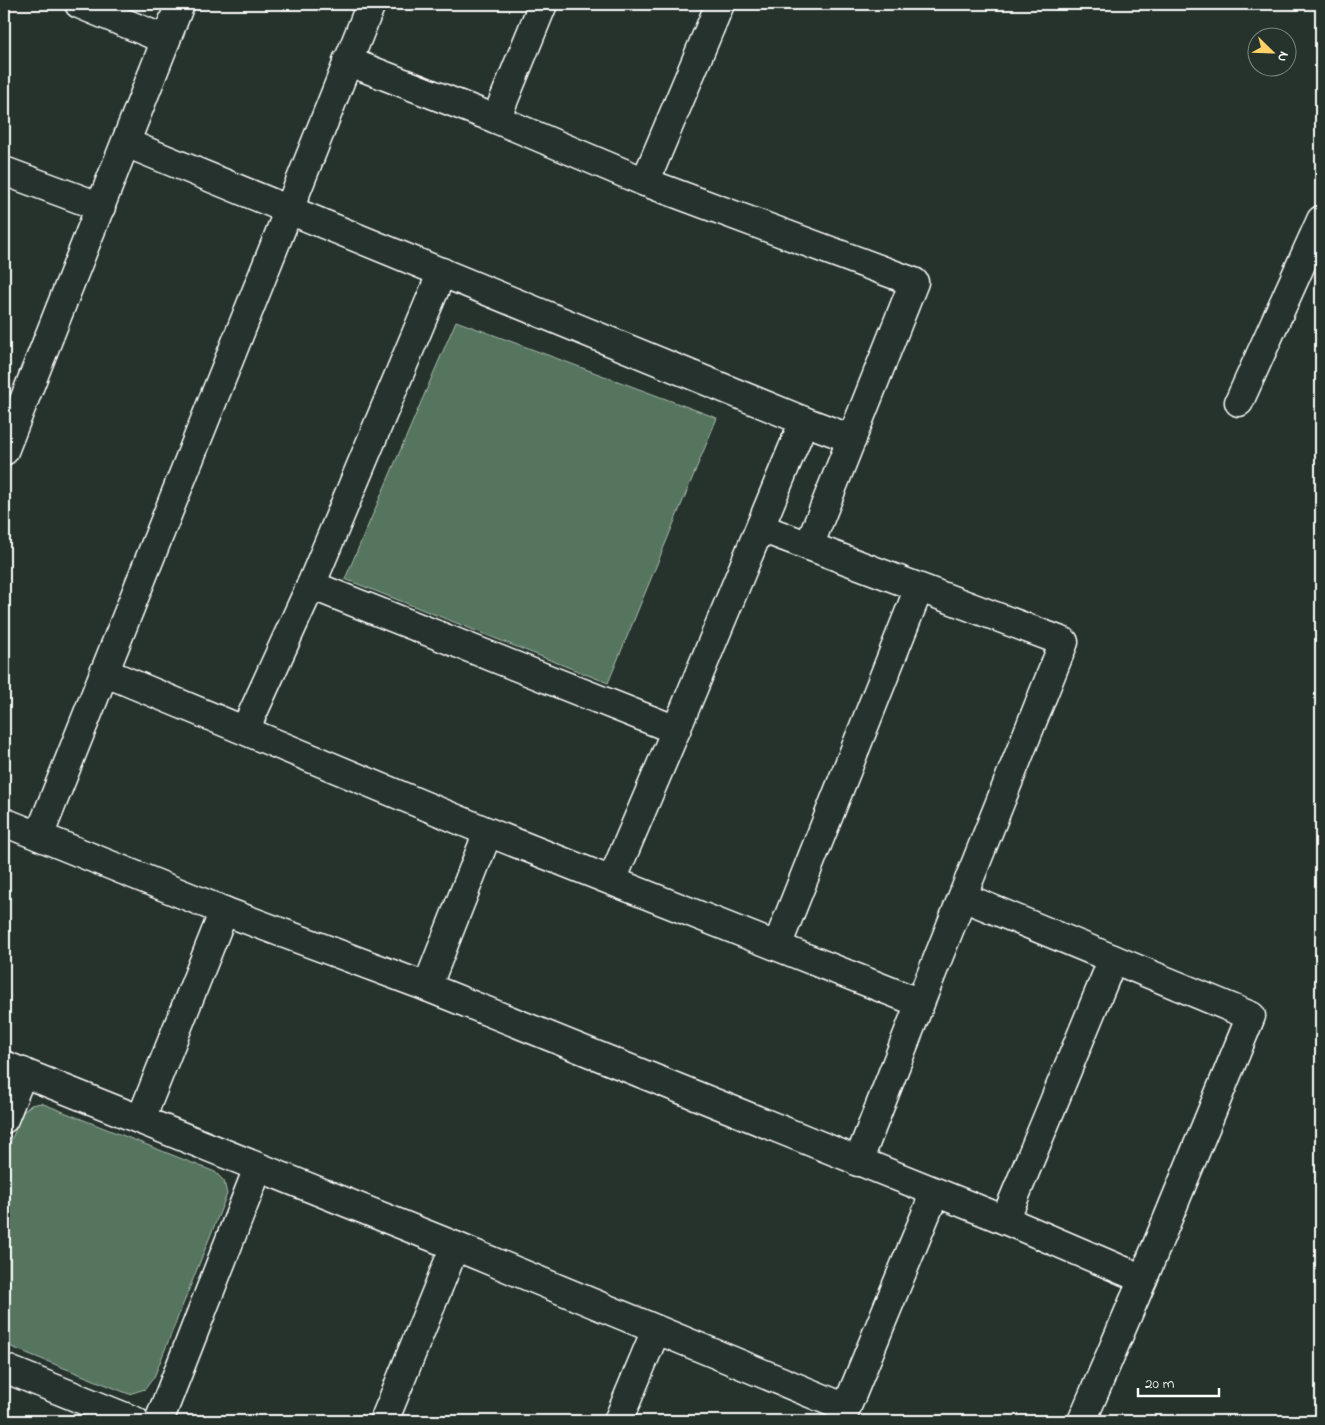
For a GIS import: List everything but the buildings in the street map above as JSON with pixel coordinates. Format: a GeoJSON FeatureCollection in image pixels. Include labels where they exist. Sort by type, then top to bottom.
{"type":"FeatureCollection","features":[{"type":"Feature","properties":{"kind":"street"},"geometry":{"type":"LineString","coordinates":[[79,4],[166,40]]}},
{"type":"Feature","properties":{"kind":"street"},"geometry":{"type":"LineString","coordinates":[[4,451],[180,4]]}},
{"type":"Feature","properties":{"kind":"street"},"geometry":{"type":"LineString","coordinates":[[39,836],[370,4]]}},
{"type":"Feature","properties":{"kind":"street"},"geometry":{"type":"LineString","coordinates":[[496,119],[543,4]]}},
{"type":"Feature","properties":{"kind":"street"},"geometry":{"type":"LineString","coordinates":[[645,182],[720,4]]}},
{"type":"Feature","properties":{"kind":"street"},"geometry":{"type":"LineString","coordinates":[[347,61],[496,119],[645,182],[914,282],[809,546]]}},
{"type":"Feature","properties":{"kind":"street"},"geometry":{"type":"LineString","coordinates":[[126,143],[804,421],[852,438]]}},
{"type":"Feature","properties":{"kind":"street"},"geometry":{"type":"LineString","coordinates":[[4,171],[101,207]]}},
{"type":"Feature","properties":{"kind":"street"},"geometry":{"type":"LineString","coordinates":[[1239,402],[1321,220]]}},
{"type":"Feature","properties":{"kind":"street"},"geometry":{"type":"LineString","coordinates":[[246,730],[311,585],[442,272]]}},
{"type":"Feature","properties":{"kind":"street"},"geometry":{"type":"LineString","coordinates":[[612,880],[804,421]]}},
{"type":"Feature","properties":{"kind":"street"},"geometry":{"type":"LineString","coordinates":[[760,528],[1064,642],[858,1162]]}},
{"type":"Feature","properties":{"kind":"street"},"geometry":{"type":"LineString","coordinates":[[311,585],[676,730]]}},
{"type":"Feature","properties":{"kind":"street"},"geometry":{"type":"LineString","coordinates":[[777,946],[919,588]]}},
{"type":"Feature","properties":{"kind":"street"},"geometry":{"type":"LineString","coordinates":[[104,672],[488,832],[920,1003]]}},
{"type":"Feature","properties":{"kind":"street"},"geometry":{"type":"LineString","coordinates":[[4,822],[224,911],[427,987],[1004,1220],[1143,1279]]}},
{"type":"Feature","properties":{"kind":"street"},"geometry":{"type":"LineString","coordinates":[[427,987],[488,832]]}},
{"type":"Feature","properties":{"kind":"street"},"geometry":{"type":"LineString","coordinates":[[963,897],[1251,1016],[1143,1279],[1082,1421]]}},
{"type":"Feature","properties":{"kind":"street"},"geometry":{"type":"LineString","coordinates":[[141,1119],[224,911]]}},
{"type":"Feature","properties":{"kind":"street"},"geometry":{"type":"LineString","coordinates":[[1004,1220],[1113,959]]}},
{"type":"Feature","properties":{"kind":"street"},"geometry":{"type":"LineString","coordinates":[[4,1119],[14,1068],[455,1246],[656,1330],[843,1415],[934,1192]]}},
{"type":"Feature","properties":{"kind":"street"},"geometry":{"type":"LineString","coordinates":[[159,1421],[258,1168]]}},
{"type":"Feature","properties":{"kind":"street"},"geometry":{"type":"LineString","coordinates":[[384,1421],[455,1246]]}},
{"type":"Feature","properties":{"kind":"street"},"geometry":{"type":"LineString","coordinates":[[618,1421],[656,1330]]}},
{"type":"Feature","properties":{"kind":"street"},"geometry":{"type":"LineString","coordinates":[[4,1368],[135,1421]]}},
{"type":"Feature","properties":{"kind":"green space"},"geometry":{"type":"Polygon","coordinates":[[[456,321],[717,418],[608,683],[345,579],[456,321]]]}},
{"type":"Feature","properties":{"kind":"green space"},"geometry":{"type":"Polygon","coordinates":[[[41,1103],[215,1172],[224,1181],[227,1194],[154,1377],[145,1389],[129,1394],[4,1344],[4,1157],[23,1112],[31,1105],[41,1103]]]}}]}
